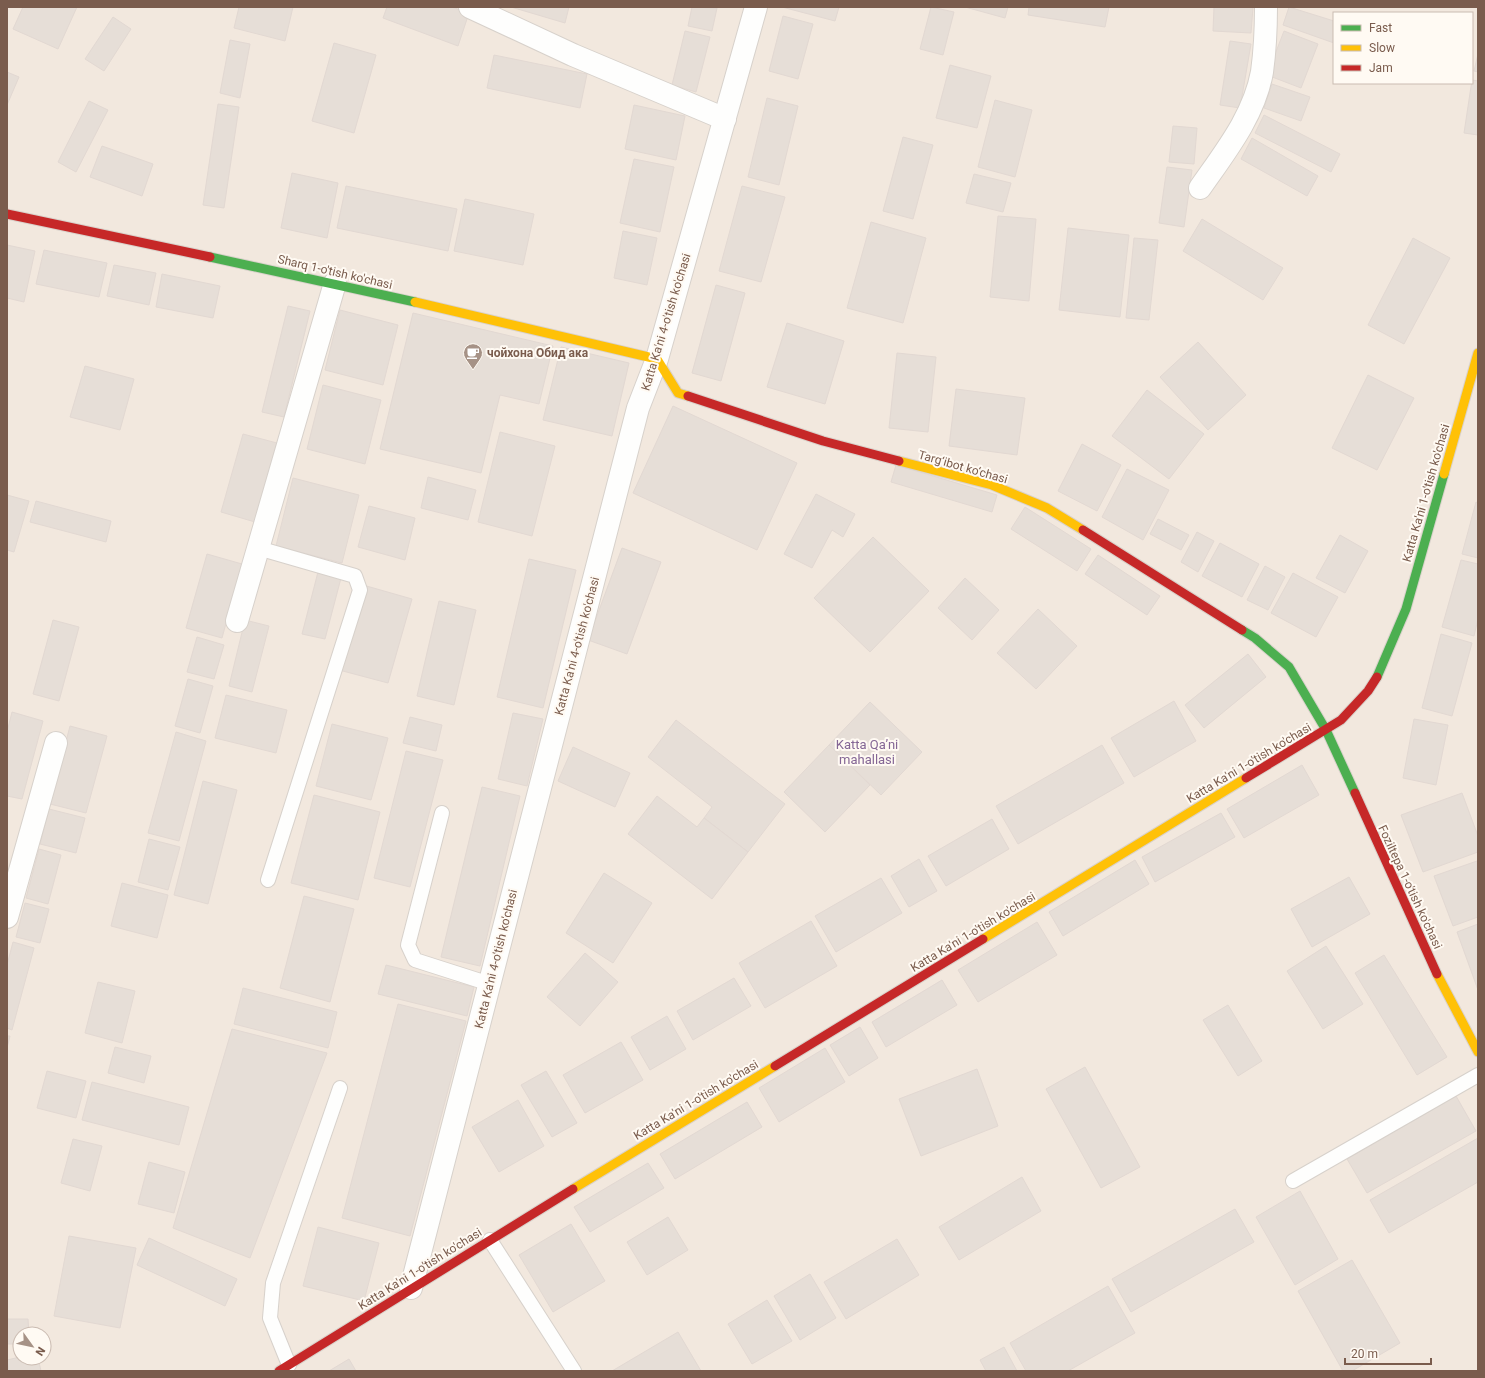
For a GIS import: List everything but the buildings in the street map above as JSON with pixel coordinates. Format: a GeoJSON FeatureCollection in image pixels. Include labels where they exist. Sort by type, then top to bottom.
{"type":"FeatureCollection","features":[{"type":"Feature","properties":{"kind":"street"},"geometry":{"type":"LineString","coordinates":[[470,7],[573,54],[726,118]]}},
{"type":"Feature","properties":{"kind":"street","name":"Katta Ka'ni 4-o'tish ko'chasi"},"geometry":{"type":"LineString","coordinates":[[411,1288],[638,408],[657,359],[756,7]]}},
{"type":"Feature","properties":{"kind":"street"},"geometry":{"type":"LineString","coordinates":[[1200,188],[1231,144],[1254,99],[1261,73],[1265,39],[1266,7]]}},
{"type":"Feature","properties":{"kind":"street","name":"Sharq 1-o'tish ko'chasi"},"geometry":{"type":"LineString","coordinates":[[7,214],[335,283],[657,359]]}},
{"type":"Feature","properties":{"kind":"street"},"geometry":{"type":"LineString","coordinates":[[236,621],[335,283]]}},
{"type":"Feature","properties":{"kind":"street","name":"Katta Ka'ni 1-o'tish ko'chasi"},"geometry":{"type":"LineString","coordinates":[[284,1368],[411,1288],[1341,720],[1368,691],[1380,673],[1406,609],[1478,353]]}},
{"type":"Feature","properties":{"kind":"street","name":"Targ‘ibot ko‘chasi"},"geometry":{"type":"LineString","coordinates":[[657,359],[678,393],[823,441],[992,485],[1047,508],[1255,638],[1289,667],[1326,730]]}},
{"type":"Feature","properties":{"kind":"street","name":"Foziltepa 1-o'tish ko'chasi"},"geometry":{"type":"LineString","coordinates":[[1326,730],[1440,981],[1478,1052]]}},
{"type":"Feature","properties":{"kind":"street"},"geometry":{"type":"LineString","coordinates":[[7,917],[56,743]]}},
{"type":"Feature","properties":{"kind":"lane"},"geometry":{"type":"LineString","coordinates":[[258,548],[355,576],[360,590],[268,880]]}},
{"type":"Feature","properties":{"kind":"lane"},"geometry":{"type":"LineString","coordinates":[[442,813],[408,945],[415,960],[490,984]]}},
{"type":"Feature","properties":{"kind":"lane"},"geometry":{"type":"LineString","coordinates":[[1293,1181],[1478,1075]]}},
{"type":"Feature","properties":{"kind":"lane"},"geometry":{"type":"LineString","coordinates":[[284,1368],[270,1318],[272,1283],[340,1088]]}},
{"type":"Feature","properties":{"kind":"lane"},"geometry":{"type":"LineString","coordinates":[[490,1240],[574,1371]]}},
{"type":"Feature","properties":{"kind":"shaded area"},"geometry":{"type":"Polygon","coordinates":[[[7,7],[1478,7],[1478,1371],[7,1371],[7,7]]]}},
{"type":"Feature","properties":{"kind":"traffic: fast"},"geometry":{"type":"LineString","coordinates":[[210,257],[415,302]]}},
{"type":"Feature","properties":{"kind":"traffic: fast"},"geometry":{"type":"LineString","coordinates":[[1377,677],[1406,609],[1444,474]]}},
{"type":"Feature","properties":{"kind":"traffic: fast"},"geometry":{"type":"LineString","coordinates":[[1242,630],[1255,638],[1289,667],[1326,730],[1355,793]]}},
{"type":"Feature","properties":{"kind":"traffic: slow"},"geometry":{"type":"LineString","coordinates":[[415,302],[657,359],[678,393],[688,396]]}},
{"type":"Feature","properties":{"kind":"traffic: slow"},"geometry":{"type":"LineString","coordinates":[[1444,474],[1478,353]]}},
{"type":"Feature","properties":{"kind":"traffic: slow"},"geometry":{"type":"LineString","coordinates":[[899,461],[992,485],[1047,508],[1083,530]]}},
{"type":"Feature","properties":{"kind":"traffic: slow"},"geometry":{"type":"LineString","coordinates":[[983,939],[1246,778]]}},
{"type":"Feature","properties":{"kind":"traffic: slow"},"geometry":{"type":"LineString","coordinates":[[1437,974],[1478,1052]]}},
{"type":"Feature","properties":{"kind":"traffic: slow"},"geometry":{"type":"LineString","coordinates":[[573,1189],[775,1066]]}},
{"type":"Feature","properties":{"kind":"traffic: jam"},"geometry":{"type":"LineString","coordinates":[[7,214],[210,257]]}},
{"type":"Feature","properties":{"kind":"traffic: jam"},"geometry":{"type":"LineString","coordinates":[[688,396],[823,441],[899,461]]}},
{"type":"Feature","properties":{"kind":"traffic: jam"},"geometry":{"type":"LineString","coordinates":[[1083,530],[1242,630]]}},
{"type":"Feature","properties":{"kind":"traffic: jam"},"geometry":{"type":"LineString","coordinates":[[1246,778],[1341,720],[1368,691],[1377,677]]}},
{"type":"Feature","properties":{"kind":"traffic: jam"},"geometry":{"type":"LineString","coordinates":[[1355,793],[1437,974]]}},
{"type":"Feature","properties":{"kind":"traffic: jam"},"geometry":{"type":"LineString","coordinates":[[775,1066],[983,939]]}},
{"type":"Feature","properties":{"kind":"traffic: jam"},"geometry":{"type":"LineString","coordinates":[[279,1371],[573,1189]]}},
{"type":"Feature","properties":{"kind":"place","name":"чойхона Обид ака"},"geometry":{"type":"Point","coordinates":[473,370]}},
{"type":"Feature","properties":{"kind":"district","name":"Katta Qaʼni mahallasi"},"geometry":{"type":"Point","coordinates":[867,752]}}]}
